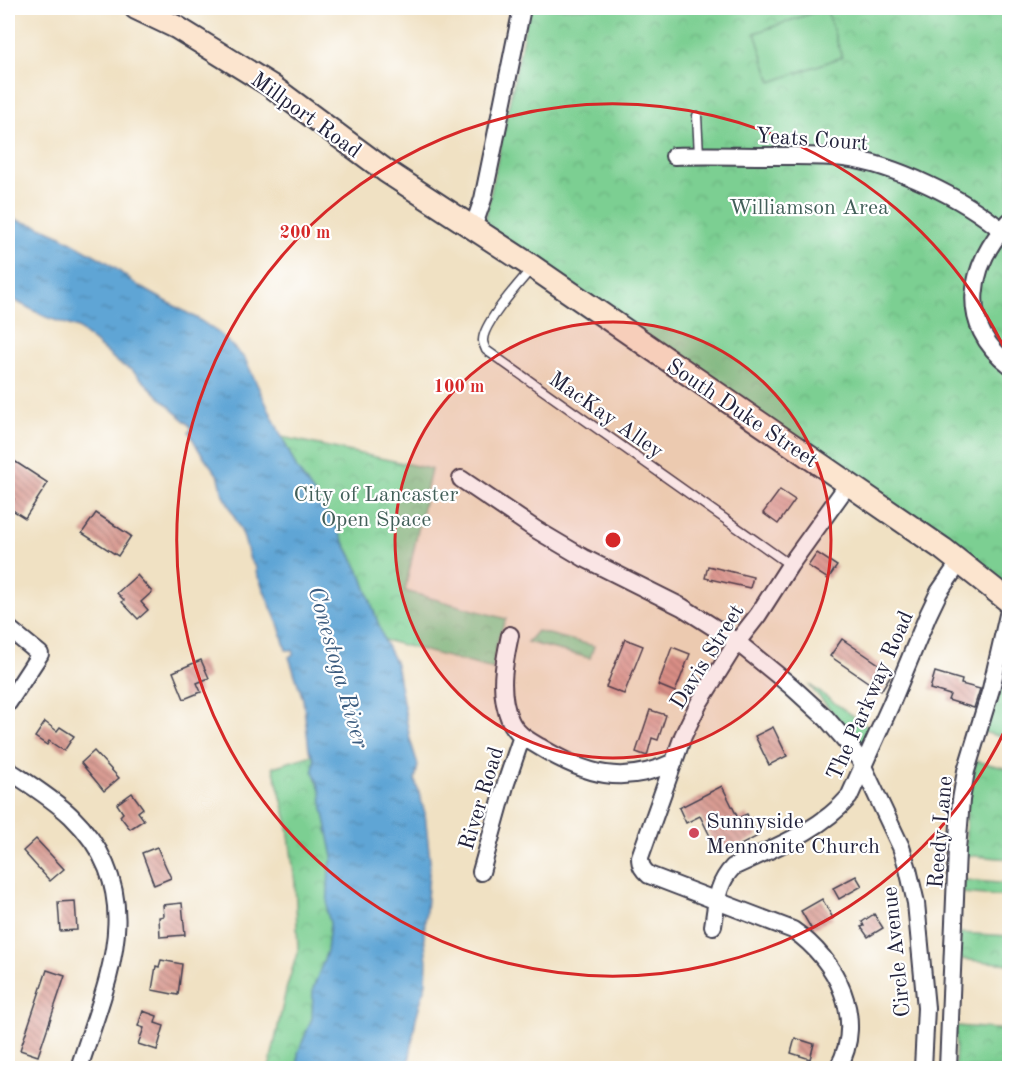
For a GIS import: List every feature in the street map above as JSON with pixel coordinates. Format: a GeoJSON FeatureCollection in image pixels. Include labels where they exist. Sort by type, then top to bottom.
{"type":"FeatureCollection","features":[{"type":"Feature","properties":{"kind":"main road","name":"Millport Road"},"geometry":{"type":"LineString","coordinates":[[136,8],[176,27],[237,63],[386,171],[473,228]]}},
{"type":"Feature","properties":{"kind":"main road","name":"South Duke Street"},"geometry":{"type":"LineString","coordinates":[[473,228],[849,483],[959,563],[1010,604]]}},
{"type":"Feature","properties":{"kind":"street"},"geometry":{"type":"LineString","coordinates":[[473,228],[483,199],[522,8]]}},
{"type":"Feature","properties":{"kind":"street","name":"Yeats Court"},"geometry":{"type":"LineString","coordinates":[[674,156],[814,156],[845,158],[870,163],[900,173],[1005,226]]}},
{"type":"Feature","properties":{"kind":"street"},"geometry":{"type":"LineString","coordinates":[[1005,226],[987,250],[980,267],[976,281],[975,310],[981,333],[999,356],[1010,365]]}},
{"type":"Feature","properties":{"kind":"street","name":"Circle Avenue"},"geometry":{"type":"LineString","coordinates":[[462,478],[585,558],[682,607],[737,642],[826,718],[850,746],[860,760],[901,847],[916,903],[926,1008],[923,1068]]}},
{"type":"Feature","properties":{"kind":"street","name":"Davis Street"},"geometry":{"type":"LineString","coordinates":[[718,900],[649,875],[640,864],[640,857],[674,762],[699,703],[737,642],[849,483]]}},
{"type":"Feature","properties":{"kind":"street","name":"The Parkway Road"},"geometry":{"type":"LineString","coordinates":[[713,926],[718,889],[724,876],[733,867],[805,832],[839,809],[849,797],[928,615],[939,592],[959,563]]}},
{"type":"Feature","properties":{"kind":"street","name":"Reedy Lane"},"geometry":{"type":"LineString","coordinates":[[948,1068],[961,800],[968,763],[991,689],[1010,604]]}},
{"type":"Feature","properties":{"kind":"street"},"geometry":{"type":"LineString","coordinates":[[8,628],[40,654],[8,703]]}},
{"type":"Feature","properties":{"kind":"street"},"geometry":{"type":"LineString","coordinates":[[510,634],[504,662],[503,694],[511,722],[522,736],[583,770],[599,774],[633,775],[658,769],[674,762]]}},
{"type":"Feature","properties":{"kind":"street","name":"River Road"},"geometry":{"type":"LineString","coordinates":[[481,872],[505,786],[522,736]]}},
{"type":"Feature","properties":{"kind":"street"},"geometry":{"type":"LineString","coordinates":[[8,770],[48,797],[70,815],[86,833],[103,862],[114,895],[117,935],[112,966],[79,1068]]}},
{"type":"Feature","properties":{"kind":"street"},"geometry":{"type":"LineString","coordinates":[[718,900],[793,930],[806,939],[833,969],[845,1001],[849,1028],[848,1046],[838,1068]]}},
{"type":"Feature","properties":{"kind":"lane"},"geometry":{"type":"LineString","coordinates":[[697,116],[699,155]]}},
{"type":"Feature","properties":{"kind":"lane","name":"MacKay Alley"},"geometry":{"type":"LineString","coordinates":[[533,267],[510,294],[485,330],[483,341],[486,350],[790,565]]}},
{"type":"Feature","properties":{"kind":"green space","name":"Williamson Area"},"geometry":{"type":"Polygon","coordinates":[[[529,8],[1009,8],[1009,588],[484,225],[529,8]]]}},
{"type":"Feature","properties":{"kind":"green space"},"geometry":{"type":"Polygon","coordinates":[[[826,8],[842,57],[771,82],[755,33],[826,8]]]}},
{"type":"Feature","properties":{"kind":"green space","name":"City of Lancaster Open Space"},"geometry":{"type":"Polygon","coordinates":[[[282,437],[431,469],[405,591],[506,619],[497,643],[493,669],[384,640],[362,577],[350,553],[334,523],[297,469],[282,437]]]}},
{"type":"Feature","properties":{"kind":"green space"},"geometry":{"type":"Polygon","coordinates":[[[537,631],[594,646],[590,658],[527,642],[537,631]]]}},
{"type":"Feature","properties":{"kind":"green space"},"geometry":{"type":"Polygon","coordinates":[[[1009,639],[1009,739],[983,732],[1009,639]]]}},
{"type":"Feature","properties":{"kind":"green space"},"geometry":{"type":"Polygon","coordinates":[[[808,684],[870,728],[862,746],[808,684]]]}},
{"type":"Feature","properties":{"kind":"green space"},"geometry":{"type":"Polygon","coordinates":[[[335,748],[332,1068],[269,1068],[286,990],[298,950],[295,883],[287,820],[273,767],[335,748]]]}},
{"type":"Feature","properties":{"kind":"green space"},"geometry":{"type":"Polygon","coordinates":[[[976,761],[1009,769],[1009,859],[965,855],[967,802],[976,761]]]}},
{"type":"Feature","properties":{"kind":"green space"},"geometry":{"type":"Polygon","coordinates":[[[964,880],[1009,884],[1009,897],[962,893],[964,880]]]}},
{"type":"Feature","properties":{"kind":"green space"},"geometry":{"type":"Polygon","coordinates":[[[960,933],[1009,936],[1009,964],[959,959],[960,933]]]}},
{"type":"Feature","properties":{"kind":"green space"},"geometry":{"type":"Polygon","coordinates":[[[956,1026],[1009,1030],[1009,1068],[955,1068],[956,1026]]]}},
{"type":"Feature","properties":{"kind":"water","name":"Conestoga River"},"geometry":{"type":"Polygon","coordinates":[[[8,218],[57,234],[107,262],[137,285],[220,334],[245,359],[297,469],[334,523],[362,577],[384,640],[396,664],[410,739],[418,765],[415,780],[425,813],[430,861],[424,935],[427,961],[426,983],[416,1018],[408,1068],[298,1068],[298,1053],[312,1018],[313,989],[327,951],[330,923],[327,912],[329,868],[333,857],[321,792],[313,771],[314,759],[309,749],[303,699],[289,657],[293,654],[293,650],[286,650],[256,568],[250,560],[243,535],[222,491],[219,477],[189,432],[192,428],[132,370],[120,364],[78,328],[46,317],[8,297],[8,218]]]}},
{"type":"Feature","properties":{"kind":"building"},"geometry":{"type":"Polygon","coordinates":[[[8,457],[48,483],[25,518],[9,508],[14,499],[8,495],[8,457]]]}},
{"type":"Feature","properties":{"kind":"building"},"geometry":{"type":"Polygon","coordinates":[[[780,490],[795,500],[778,524],[763,513],[780,490]]]}},
{"type":"Feature","properties":{"kind":"building"},"geometry":{"type":"Polygon","coordinates":[[[96,513],[131,536],[118,556],[82,533],[96,513]]]}},
{"type":"Feature","properties":{"kind":"building"},"geometry":{"type":"Polygon","coordinates":[[[817,553],[837,566],[828,579],[808,566],[817,553]]]}},
{"type":"Feature","properties":{"kind":"building"},"geometry":{"type":"Polygon","coordinates":[[[708,566],[753,577],[750,588],[705,578],[708,566]]]}},
{"type":"Feature","properties":{"kind":"building"},"geometry":{"type":"Polygon","coordinates":[[[137,575],[152,592],[141,602],[148,610],[138,619],[117,593],[137,575]]]}},
{"type":"Feature","properties":{"kind":"building"},"geometry":{"type":"Polygon","coordinates":[[[625,639],[643,646],[624,694],[606,687],[625,639]]]}},
{"type":"Feature","properties":{"kind":"building"},"geometry":{"type":"Polygon","coordinates":[[[842,639],[892,673],[881,691],[830,656],[842,639]]]}},
{"type":"Feature","properties":{"kind":"building"},"geometry":{"type":"Polygon","coordinates":[[[672,647],[690,654],[675,692],[658,685],[672,647]]]}},
{"type":"Feature","properties":{"kind":"building"},"geometry":{"type":"Polygon","coordinates":[[[201,660],[209,678],[197,683],[201,692],[184,699],[173,672],[201,660]]]}},
{"type":"Feature","properties":{"kind":"building"},"geometry":{"type":"Polygon","coordinates":[[[935,672],[962,680],[961,684],[980,689],[974,708],[948,700],[950,695],[930,689],[935,672]]]}},
{"type":"Feature","properties":{"kind":"building"},"geometry":{"type":"Polygon","coordinates":[[[650,710],[666,715],[658,740],[652,738],[647,756],[636,752],[650,710]]]}},
{"type":"Feature","properties":{"kind":"building"},"geometry":{"type":"Polygon","coordinates":[[[45,722],[57,731],[60,727],[74,736],[64,751],[49,741],[47,745],[35,737],[45,722]]]}},
{"type":"Feature","properties":{"kind":"building"},"geometry":{"type":"Polygon","coordinates":[[[773,727],[787,756],[769,765],[755,736],[773,727]]]}},
{"type":"Feature","properties":{"kind":"building"},"geometry":{"type":"Polygon","coordinates":[[[94,751],[119,778],[104,791],[81,763],[94,751]]]}},
{"type":"Feature","properties":{"kind":"building"},"geometry":{"type":"Polygon","coordinates":[[[722,786],[738,818],[747,814],[758,836],[720,856],[700,816],[686,823],[679,808],[722,786]]]}},
{"type":"Feature","properties":{"kind":"building"},"geometry":{"type":"Polygon","coordinates":[[[132,793],[143,808],[138,812],[144,820],[130,829],[120,816],[123,813],[117,804],[132,793]]]}},
{"type":"Feature","properties":{"kind":"building"},"geometry":{"type":"Polygon","coordinates":[[[36,839],[64,869],[50,881],[23,851],[36,839]]]}},
{"type":"Feature","properties":{"kind":"building"},"geometry":{"type":"Polygon","coordinates":[[[157,847],[171,878],[154,885],[142,853],[157,847]]]}},
{"type":"Feature","properties":{"kind":"building"},"geometry":{"type":"Polygon","coordinates":[[[856,876],[862,886],[839,899],[833,888],[856,876]]]}},
{"type":"Feature","properties":{"kind":"building"},"geometry":{"type":"Polygon","coordinates":[[[822,899],[833,918],[812,930],[801,911],[822,899]]]}},
{"type":"Feature","properties":{"kind":"building"},"geometry":{"type":"Polygon","coordinates":[[[75,901],[77,930],[60,931],[58,902],[75,901]]]}},
{"type":"Feature","properties":{"kind":"building"},"geometry":{"type":"Polygon","coordinates":[[[182,903],[185,935],[160,937],[159,917],[164,916],[163,905],[182,903]]]}},
{"type":"Feature","properties":{"kind":"building"},"geometry":{"type":"Polygon","coordinates":[[[874,914],[883,928],[868,937],[861,927],[864,926],[862,922],[874,914]]]}},
{"type":"Feature","properties":{"kind":"building"},"geometry":{"type":"Polygon","coordinates":[[[161,960],[182,964],[178,995],[152,990],[156,966],[159,967],[161,960]]]}},
{"type":"Feature","properties":{"kind":"building"},"geometry":{"type":"Polygon","coordinates":[[[47,970],[65,976],[38,1056],[20,1050],[47,970]]]}},
{"type":"Feature","properties":{"kind":"building"},"geometry":{"type":"Polygon","coordinates":[[[143,1011],[157,1016],[155,1023],[164,1026],[157,1050],[138,1044],[144,1028],[138,1026],[143,1011]]]}},
{"type":"Feature","properties":{"kind":"building"},"geometry":{"type":"Polygon","coordinates":[[[795,1038],[814,1044],[810,1059],[791,1053],[795,1038]]]}},
{"type":"Feature","properties":{"kind":"place","name":"Sunnyside Mennonite Church"},"geometry":{"type":"Point","coordinates":[694,833]}}]}
